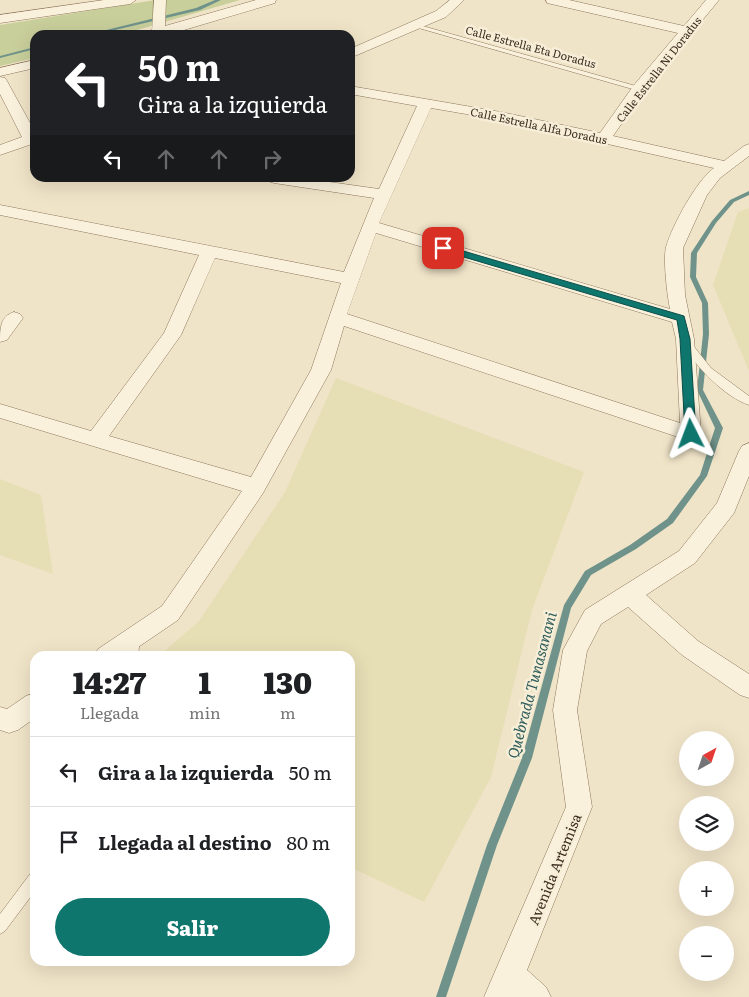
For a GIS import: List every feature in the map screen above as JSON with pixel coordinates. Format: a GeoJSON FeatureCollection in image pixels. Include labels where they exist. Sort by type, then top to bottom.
{"type":"FeatureCollection","features":[{"type":"Feature","properties":{"kind":"street"},"geometry":{"type":"LineString","coordinates":[[0,19],[130,0]]}},
{"type":"Feature","properties":{"kind":"street"},"geometry":{"type":"LineString","coordinates":[[160,0],[157,28],[270,0]]}},
{"type":"Feature","properties":{"kind":"street"},"geometry":{"type":"LineString","coordinates":[[355,52],[441,14],[458,0]]}},
{"type":"Feature","properties":{"kind":"street"},"geometry":{"type":"LineString","coordinates":[[552,0],[686,31]]}},
{"type":"Feature","properties":{"kind":"street","name":"Calle Estrella Ni Doradus"},"geometry":{"type":"LineString","coordinates":[[604,138],[639,88],[713,0]]}},
{"type":"Feature","properties":{"kind":"street"},"geometry":{"type":"LineString","coordinates":[[0,72],[30,65]]}},
{"type":"Feature","properties":{"kind":"street"},"geometry":{"type":"LineString","coordinates":[[0,82],[30,134]]}},
{"type":"Feature","properties":{"kind":"street","name":"Calle Estrella Alfa Doradus"},"geometry":{"type":"LineString","coordinates":[[355,91],[501,116],[727,166]]}},
{"type":"Feature","properties":{"kind":"street"},"geometry":{"type":"LineString","coordinates":[[121,651],[133,647],[170,612],[256,487],[321,370],[337,317],[370,226],[426,103]]}},
{"type":"Feature","properties":{"kind":"street"},"geometry":{"type":"LineString","coordinates":[[0,150],[30,140]]}},
{"type":"Feature","properties":{"kind":"street"},"geometry":{"type":"LineString","coordinates":[[337,317],[691,434],[685,339],[676,295],[674,248],[699,194],[714,175],[749,149]]}},
{"type":"Feature","properties":{"kind":"street"},"geometry":{"type":"LineString","coordinates":[[300,182],[384,195]]}},
{"type":"Feature","properties":{"kind":"street"},"geometry":{"type":"LineString","coordinates":[[0,210],[350,279]]}},
{"type":"Feature","properties":{"kind":"street"},"geometry":{"type":"LineString","coordinates":[[370,226],[681,318]]}},
{"type":"Feature","properties":{"kind":"street"},"geometry":{"type":"LineString","coordinates":[[96,439],[172,335],[209,252]]}},
{"type":"Feature","properties":{"kind":"street"},"geometry":{"type":"LineString","coordinates":[[0,336],[14,318]]}},
{"type":"Feature","properties":{"kind":"street"},"geometry":{"type":"LineString","coordinates":[[0,411],[256,487]]}},
{"type":"Feature","properties":{"kind":"street","name":"Avenida Artemisa"},"geometry":{"type":"LineString","coordinates":[[505,986],[579,807],[565,710],[575,650],[594,617],[686,557],[726,507],[749,451]]}},
{"type":"Feature","properties":{"kind":"street"},"geometry":{"type":"LineString","coordinates":[[630,594],[690,648],[749,687]]}},
{"type":"Feature","properties":{"kind":"street"},"geometry":{"type":"LineString","coordinates":[[0,718],[9,722],[30,707]]}},
{"type":"Feature","properties":{"kind":"street"},"geometry":{"type":"LineString","coordinates":[[505,986],[536,997]]}},
{"type":"Feature","properties":{"kind":"lane","name":"Calle Estrella Eta Doradus"},"geometry":{"type":"LineString","coordinates":[[416,26],[639,88]]}},
{"type":"Feature","properties":{"kind":"lane"},"geometry":{"type":"LineString","coordinates":[[685,339],[695,358],[711,375],[749,401]]}},
{"type":"Feature","properties":{"kind":"lane"},"geometry":{"type":"LineString","coordinates":[[0,926],[30,886]]}},
{"type":"Feature","properties":{"kind":"shaded area"},"geometry":{"type":"Polygon","coordinates":[[[749,208],[749,371],[713,285],[738,212],[749,208]]]}},
{"type":"Feature","properties":{"kind":"shaded area"},"geometry":{"type":"Polygon","coordinates":[[[336,378],[584,472],[532,610],[491,777],[424,902],[355,869],[355,651],[165,651],[199,621],[285,492],[336,378]]]}},
{"type":"Feature","properties":{"kind":"shaded area"},"geometry":{"type":"Polygon","coordinates":[[[0,479],[41,495],[53,574],[0,555],[0,479]]]}},
{"type":"Feature","properties":{"kind":"green space"},"geometry":{"type":"Polygon","coordinates":[[[155,0],[240,0],[137,30],[30,30],[30,59],[0,66],[0,25],[155,0]]]}},
{"type":"Feature","properties":{"kind":"waterway"},"geometry":{"type":"LineString","coordinates":[[109,30],[198,9],[219,0]]}},
{"type":"Feature","properties":{"kind":"waterway"},"geometry":{"type":"LineString","coordinates":[[0,57],[30,49]]}},
{"type":"Feature","properties":{"kind":"waterway","name":"Quebrada Tunasanani"},"geometry":{"type":"LineString","coordinates":[[441,997],[492,845],[527,758],[567,607],[588,573],[633,547],[670,521],[703,476],[719,428],[700,390],[706,334],[705,303],[693,277],[694,253],[714,222],[732,201],[749,193]]}},
{"type":"Feature","properties":{"kind":"route"},"geometry":{"type":"LineString","coordinates":[[443,248],[681,318],[685,339],[691,434]]}}]}
